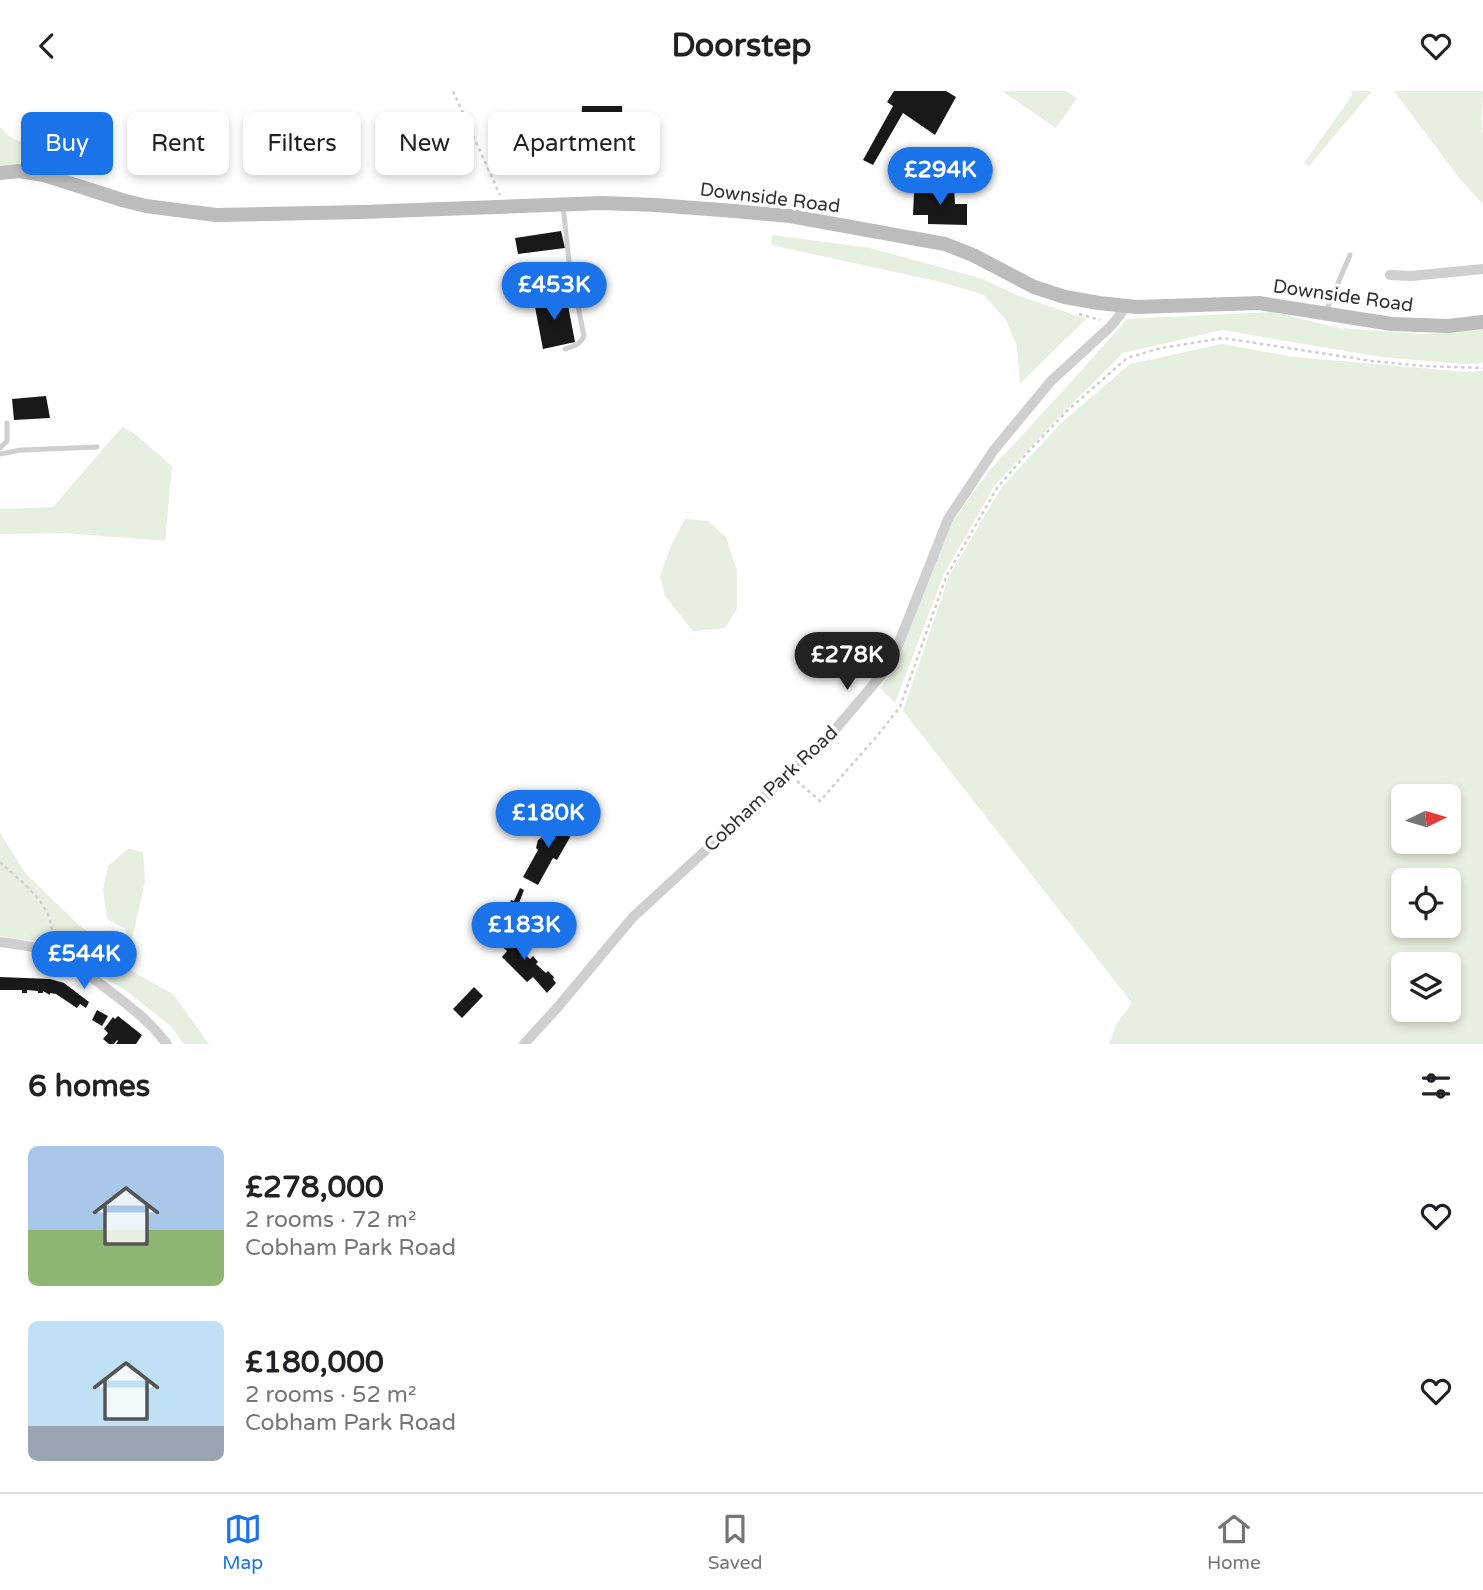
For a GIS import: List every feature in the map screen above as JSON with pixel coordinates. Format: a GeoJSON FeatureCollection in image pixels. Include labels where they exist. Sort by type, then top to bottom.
{"type":"FeatureCollection","features":[{"type":"Feature","properties":{"kind":"street","name":"Downside Road"},"geometry":{"type":"LineString","coordinates":[[0,173],[19,171],[44,174],[146,206],[216,215],[602,203],[790,216],[931,241],[961,250],[1049,293],[1125,307],[1259,303],[1392,324],[1448,327],[1483,322]]}},
{"type":"Feature","properties":{"kind":"street"},"geometry":{"type":"LineString","coordinates":[[1390,275],[1411,276],[1483,269]]}},
{"type":"Feature","properties":{"kind":"street","name":"Cobham Park Road"},"geometry":{"type":"LineString","coordinates":[[524,1044],[633,918],[827,739],[890,665],[947,519],[994,450],[1051,381],[1110,327],[1125,307]]}},
{"type":"Feature","properties":{"kind":"street"},"geometry":{"type":"LineString","coordinates":[[0,942],[49,951],[78,967],[142,1016],[167,1044]]}},
{"type":"Feature","properties":{"kind":"lane"},"geometry":{"type":"LineString","coordinates":[[563,205],[569,262],[583,336],[578,345],[565,349]]}},
{"type":"Feature","properties":{"kind":"lane"},"geometry":{"type":"LineString","coordinates":[[1325,314],[1350,255]]}},
{"type":"Feature","properties":{"kind":"lane"},"geometry":{"type":"LineString","coordinates":[[0,448],[7,441],[8,422]]}},
{"type":"Feature","properties":{"kind":"lane"},"geometry":{"type":"LineString","coordinates":[[0,454],[21,450],[97,447]]}},
{"type":"Feature","properties":{"kind":"path"},"geometry":{"type":"LineString","coordinates":[[453,91],[505,208]]}},
{"type":"Feature","properties":{"kind":"path"},"geometry":{"type":"LineString","coordinates":[[789,774],[820,801],[877,736],[900,707],[946,577],[997,488],[1068,410],[1127,358],[1161,348],[1223,338],[1372,361],[1483,368]]}},
{"type":"Feature","properties":{"kind":"path"},"geometry":{"type":"LineString","coordinates":[[0,862],[40,899],[49,916],[52,935],[49,951]]}},
{"type":"Feature","properties":{"kind":"green space"},"geometry":{"type":"Polygon","coordinates":[[[1002,91],[1066,91],[1077,98],[1056,128],[1002,91]]]}},
{"type":"Feature","properties":{"kind":"green space"},"geometry":{"type":"Polygon","coordinates":[[[1350,91],[1372,91],[1309,166],[1304,163],[1353,94],[1350,91]]]}},
{"type":"Feature","properties":{"kind":"green space"},"geometry":{"type":"Polygon","coordinates":[[[1394,91],[1483,91],[1483,204],[1460,179],[1394,91]]]}},
{"type":"Feature","properties":{"kind":"green space"},"geometry":{"type":"Polygon","coordinates":[[[0,127],[21,142],[21,164],[0,167],[0,127]]]}},
{"type":"Feature","properties":{"kind":"green space"},"geometry":{"type":"Polygon","coordinates":[[[772,235],[870,248],[980,278],[1022,297],[1086,319],[1020,384],[1017,346],[1006,320],[984,295],[941,282],[771,245],[772,235]]]}},
{"type":"Feature","properties":{"kind":"green space"},"geometry":{"type":"Polygon","coordinates":[[[1273,312],[1339,328],[1421,334],[1483,329],[1483,363],[1381,357],[1222,330],[1123,353],[995,485],[944,574],[895,703],[880,688],[891,673],[951,524],[989,471],[1127,319],[1273,312]]]}},
{"type":"Feature","properties":{"kind":"green space"},"geometry":{"type":"Polygon","coordinates":[[[1222,344],[1294,357],[1466,372],[1483,371],[1483,1044],[1109,1044],[1117,1023],[1132,1003],[903,711],[949,576],[1001,488],[1062,422],[1130,364],[1222,344]]]}},
{"type":"Feature","properties":{"kind":"green space"},"geometry":{"type":"Polygon","coordinates":[[[122,427],[135,434],[172,466],[165,541],[64,533],[0,534],[0,509],[53,507],[122,427]]]}},
{"type":"Feature","properties":{"kind":"green space"},"geometry":{"type":"Polygon","coordinates":[[[685,519],[708,521],[726,537],[737,571],[737,609],[725,628],[693,631],[665,596],[660,576],[685,519]]]}},
{"type":"Feature","properties":{"kind":"green space"},"geometry":{"type":"Polygon","coordinates":[[[0,833],[26,874],[80,926],[110,947],[124,940],[126,929],[107,919],[103,890],[108,866],[128,849],[143,852],[145,881],[126,968],[173,994],[209,1044],[184,1044],[171,1026],[126,991],[57,947],[0,936],[0,833]]]}},
{"type":"Feature","properties":{"kind":"building"},"geometry":{"type":"Polygon","coordinates":[[[894,91],[946,91],[956,97],[935,135],[903,113],[873,165],[863,160],[893,106],[887,102],[894,91]]]}},
{"type":"Feature","properties":{"kind":"building"},"geometry":{"type":"Polygon","coordinates":[[[582,106],[622,106],[622,112],[582,112],[582,106]]]}},
{"type":"Feature","properties":{"kind":"building"},"geometry":{"type":"Polygon","coordinates":[[[939,187],[954,187],[955,204],[967,204],[967,225],[928,224],[928,215],[913,215],[914,192],[939,191],[939,187]]]}},
{"type":"Feature","properties":{"kind":"building"},"geometry":{"type":"Polygon","coordinates":[[[561,231],[565,248],[518,254],[515,238],[561,231]]]}},
{"type":"Feature","properties":{"kind":"building"},"geometry":{"type":"Polygon","coordinates":[[[531,263],[542,295],[528,300],[516,266],[531,263]]]}},
{"type":"Feature","properties":{"kind":"building"},"geometry":{"type":"Polygon","coordinates":[[[578,263],[583,287],[578,288],[572,265],[578,263]]]}},
{"type":"Feature","properties":{"kind":"building"},"geometry":{"type":"Polygon","coordinates":[[[566,295],[575,342],[543,349],[534,302],[566,295]]]}},
{"type":"Feature","properties":{"kind":"building"},"geometry":{"type":"Polygon","coordinates":[[[46,396],[50,418],[14,420],[12,399],[46,396]]]}},
{"type":"Feature","properties":{"kind":"building"},"geometry":{"type":"Polygon","coordinates":[[[557,819],[563,826],[569,825],[573,832],[557,860],[553,858],[538,885],[523,877],[538,850],[538,840],[552,820],[557,819]]]}},
{"type":"Feature","properties":{"kind":"building"},"geometry":{"type":"Polygon","coordinates":[[[520,888],[524,890],[519,903],[521,904],[508,929],[504,927],[512,906],[509,905],[520,888]]]}},
{"type":"Feature","properties":{"kind":"building"},"geometry":{"type":"Polygon","coordinates":[[[502,931],[508,937],[511,935],[528,951],[525,954],[530,959],[533,956],[538,962],[536,964],[554,977],[556,983],[547,993],[533,977],[527,982],[502,957],[507,951],[494,939],[502,931]]]}},
{"type":"Feature","properties":{"kind":"building"},"geometry":{"type":"Polygon","coordinates":[[[0,977],[50,979],[64,983],[89,1002],[86,1008],[80,1004],[77,1008],[56,994],[0,990],[0,977]]]}},
{"type":"Feature","properties":{"kind":"building"},"geometry":{"type":"Polygon","coordinates":[[[474,987],[483,996],[462,1018],[453,1009],[474,987]]]}},
{"type":"Feature","properties":{"kind":"building"},"geometry":{"type":"Polygon","coordinates":[[[97,1010],[108,1016],[102,1026],[92,1020],[97,1010]]]}},
{"type":"Feature","properties":{"kind":"building"},"geometry":{"type":"Polygon","coordinates":[[[118,1016],[142,1035],[136,1044],[116,1044],[117,1040],[114,1044],[109,1044],[103,1039],[108,1033],[104,1029],[113,1017],[115,1019],[118,1016]]]}}]}
